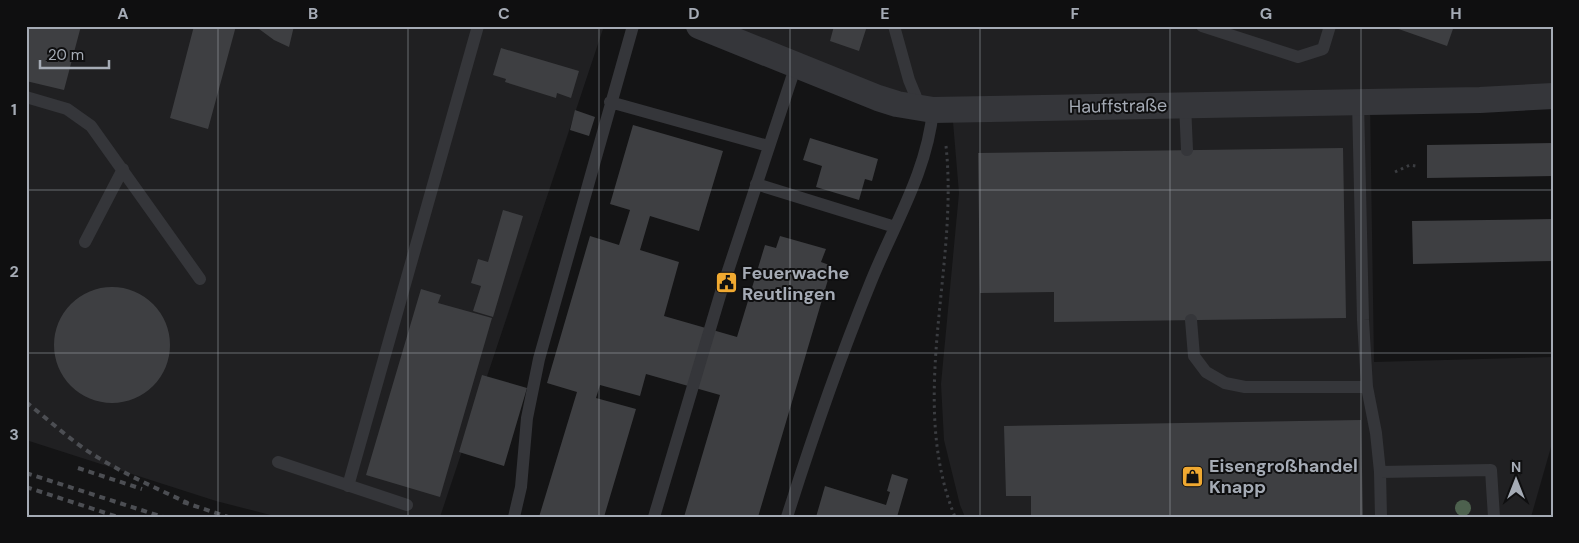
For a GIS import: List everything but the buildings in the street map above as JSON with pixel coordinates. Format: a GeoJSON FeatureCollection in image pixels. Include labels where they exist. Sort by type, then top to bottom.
{"type":"FeatureCollection","features":[{"type":"Feature","properties":{"kind":"street","name":"Hauffstraße"},"geometry":{"type":"LineString","coordinates":[[699,26],[878,98],[932,110],[1480,100],[1553,96]]}},
{"type":"Feature","properties":{"kind":"lane"},"geometry":{"type":"LineString","coordinates":[[348,486],[478,26]]}},
{"type":"Feature","properties":{"kind":"lane"},"geometry":{"type":"LineString","coordinates":[[514,517],[521,487],[527,418],[539,359],[633,26]]}},
{"type":"Feature","properties":{"kind":"lane"},"geometry":{"type":"LineString","coordinates":[[787,517],[869,286],[921,169],[932,110],[909,80],[894,26]]}},
{"type":"Feature","properties":{"kind":"lane"},"geometry":{"type":"LineString","coordinates":[[1202,26],[1298,57],[1323,49],[1330,26]]}},
{"type":"Feature","properties":{"kind":"lane"},"geometry":{"type":"LineString","coordinates":[[654,517],[756,184],[796,65]]}},
{"type":"Feature","properties":{"kind":"lane"},"geometry":{"type":"LineString","coordinates":[[26,97],[67,109],[80,116],[96,132],[200,279]]}},
{"type":"Feature","properties":{"kind":"lane"},"geometry":{"type":"LineString","coordinates":[[610,102],[768,146]]}},
{"type":"Feature","properties":{"kind":"lane"},"geometry":{"type":"LineString","coordinates":[[1358,102],[1363,320],[1367,387],[1376,432],[1380,472],[1381,517]]}},
{"type":"Feature","properties":{"kind":"lane"},"geometry":{"type":"LineString","coordinates":[[1185,104],[1187,150]]}},
{"type":"Feature","properties":{"kind":"lane"},"geometry":{"type":"LineString","coordinates":[[85,242],[123,169]]}},
{"type":"Feature","properties":{"kind":"lane"},"geometry":{"type":"LineString","coordinates":[[756,184],[894,227]]}},
{"type":"Feature","properties":{"kind":"lane"},"geometry":{"type":"LineString","coordinates":[[1191,320],[1194,356],[1206,372],[1225,383],[1245,388],[1367,387]]}},
{"type":"Feature","properties":{"kind":"lane"},"geometry":{"type":"LineString","coordinates":[[278,462],[407,505]]}},
{"type":"Feature","properties":{"kind":"lane"},"geometry":{"type":"LineString","coordinates":[[1380,472],[1491,470],[1494,517]]}},
{"type":"Feature","properties":{"kind":"path"},"geometry":{"type":"LineString","coordinates":[[932,110],[949,179],[935,378],[935,416],[938,459],[955,517]]}},
{"type":"Feature","properties":{"kind":"path"},"geometry":{"type":"LineString","coordinates":[[1395,172],[1410,165],[1416,166]]}},
{"type":"Feature","properties":{"kind":"shaded area"},"geometry":{"type":"Polygon","coordinates":[[[26,26],[604,26],[440,517],[278,517],[216,501],[26,440],[26,26]]]}},
{"type":"Feature","properties":{"kind":"shaded area"},"geometry":{"type":"Polygon","coordinates":[[[699,26],[1553,26],[1553,96],[1370,102],[1374,362],[1553,357],[1553,440],[1531,517],[965,517],[960,505],[944,440],[941,384],[959,193],[952,110],[699,26]]]}},
{"type":"Feature","properties":{"kind":"railway"},"geometry":{"type":"LineString","coordinates":[[26,402],[98,458],[188,503]]}},
{"type":"Feature","properties":{"kind":"railway"},"geometry":{"type":"LineString","coordinates":[[78,468],[142,489]]}},
{"type":"Feature","properties":{"kind":"railway"},"geometry":{"type":"LineString","coordinates":[[26,473],[163,517]]}},
{"type":"Feature","properties":{"kind":"railway"},"geometry":{"type":"LineString","coordinates":[[26,487],[118,517]]}},
{"type":"Feature","properties":{"kind":"railway"},"geometry":{"type":"LineString","coordinates":[[183,502],[228,517]]}},
{"type":"Feature","properties":{"kind":"place","name":"Feuerwache Reutlingen"},"geometry":{"type":"Point","coordinates":[726,283]}},
{"type":"Feature","properties":{"kind":"place","name":"Eisengroßhandel Knapp"},"geometry":{"type":"Point","coordinates":[1193,476]}}]}
